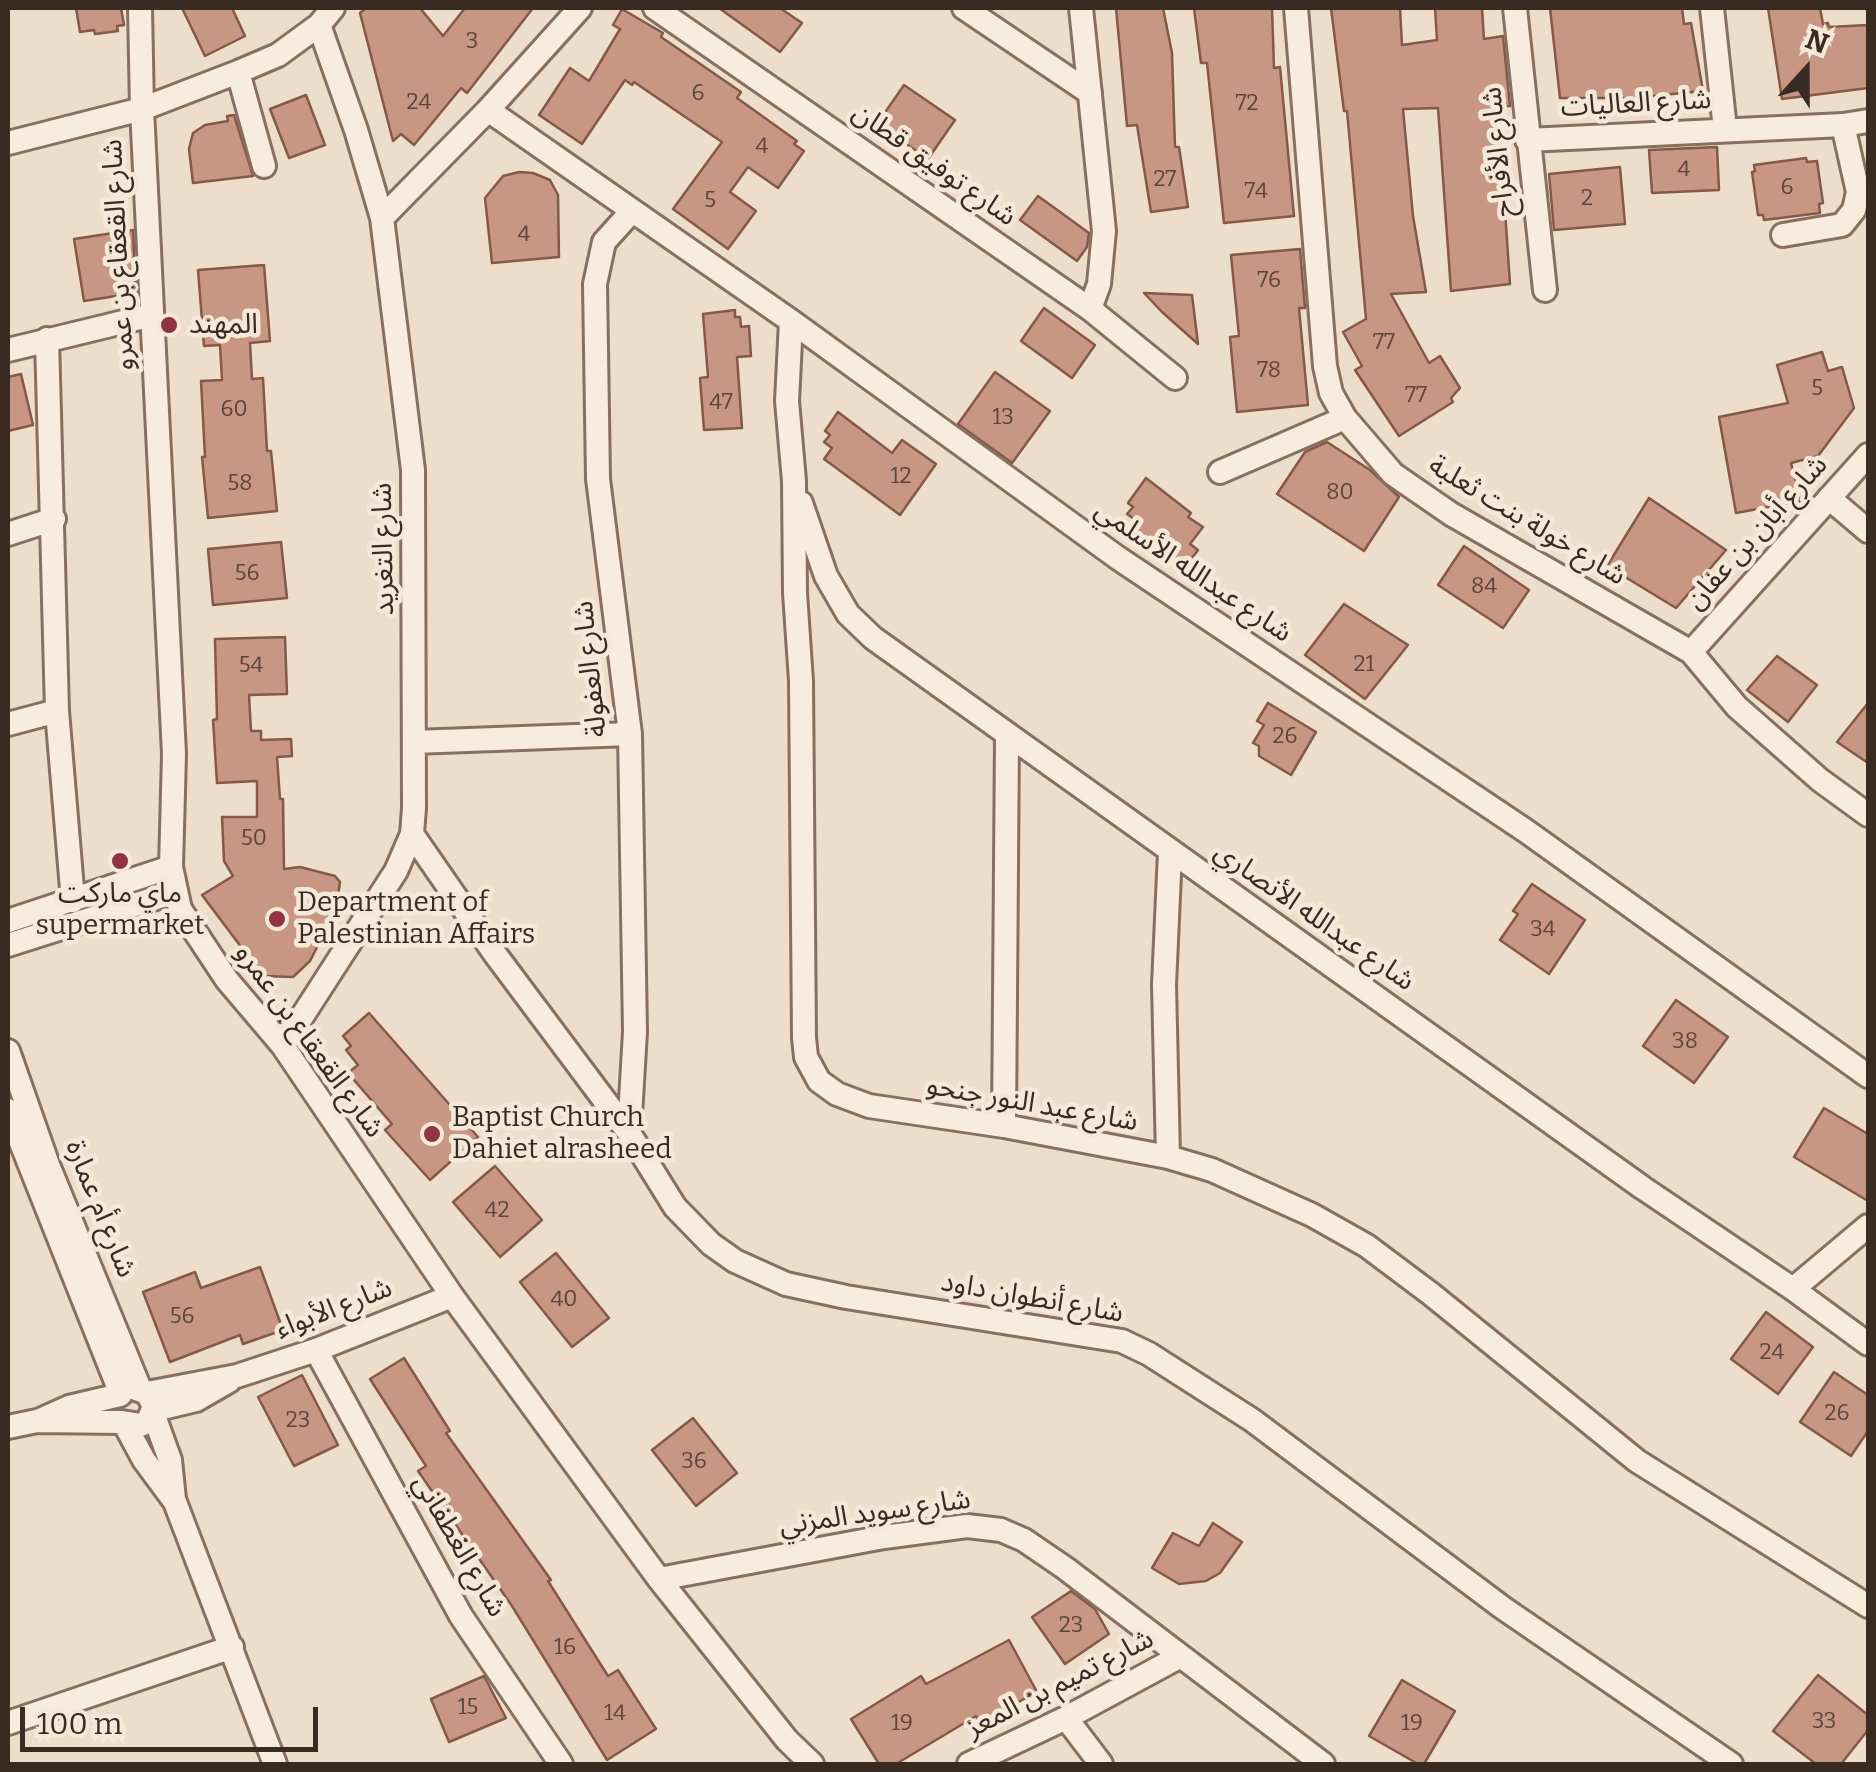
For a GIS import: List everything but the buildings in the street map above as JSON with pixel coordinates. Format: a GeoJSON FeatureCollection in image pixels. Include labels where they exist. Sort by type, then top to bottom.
{"type":"FeatureCollection","features":[{"type":"Feature","properties":{"kind":"street","name":"شارع القعقاع بن عمرو"},"geometry":{"type":"LineString","coordinates":[[140,8],[174,754],[171,867],[180,910],[227,980],[283,1046],[452,1296],[659,1579],[802,1764]]}},
{"type":"Feature","properties":{"kind":"street"},"geometry":{"type":"LineString","coordinates":[[382,218],[488,110],[580,8]]}},
{"type":"Feature","properties":{"kind":"street","name":"شارع توفيق قطان"},"geometry":{"type":"LineString","coordinates":[[655,8],[1090,309],[1174,378]]}},
{"type":"Feature","properties":{"kind":"street"},"geometry":{"type":"LineString","coordinates":[[964,8],[1090,94]]}},
{"type":"Feature","properties":{"kind":"street"},"geometry":{"type":"LineString","coordinates":[[1081,8],[1104,231],[1099,284],[1090,309]]}},
{"type":"Feature","properties":{"kind":"street","name":"شارع خولة بنت ثعلبة"},"geometry":{"type":"LineString","coordinates":[[1296,8],[1324,366],[1331,393],[1344,418],[1393,474],[1451,514],[1691,652],[1737,707],[1820,780],[1868,815]]}},
{"type":"Feature","properties":{"kind":"street","name":"شارع الأفراح"},"geometry":{"type":"LineString","coordinates":[[1514,8],[1545,290]]}},
{"type":"Feature","properties":{"kind":"street"},"geometry":{"type":"LineString","coordinates":[[1712,8],[1726,129]]}},
{"type":"Feature","properties":{"kind":"street"},"geometry":{"type":"LineString","coordinates":[[8,143],[142,109],[238,72],[278,55],[326,16]]}},
{"type":"Feature","properties":{"kind":"street","name":"شارع التغريد"},"geometry":{"type":"LineString","coordinates":[[283,1046],[387,887],[412,834],[413,470],[382,218],[326,16]]}},
{"type":"Feature","properties":{"kind":"street"},"geometry":{"type":"LineString","coordinates":[[238,72],[264,166]]}},
{"type":"Feature","properties":{"kind":"street","name":"شارع عبدالله الأسلمي"},"geometry":{"type":"LineString","coordinates":[[488,110],[791,322],[1103,548],[1526,831],[1868,1076]]}},
{"type":"Feature","properties":{"kind":"street","name":"شارع العاليات"},"geometry":{"type":"LineString","coordinates":[[1527,140],[1868,121]]}},
{"type":"Feature","properties":{"kind":"street"},"geometry":{"type":"LineString","coordinates":[[1783,235],[1842,225],[1854,210],[1858,192],[1843,125]]}},
{"type":"Feature","properties":{"kind":"street","name":"شارع العفولة"},"geometry":{"type":"LineString","coordinates":[[629,1133],[635,1032],[630,734],[598,480],[595,284],[604,242],[632,211]]}},
{"type":"Feature","properties":{"kind":"street"},"geometry":{"type":"LineString","coordinates":[[8,350],[152,316]]}},
{"type":"Feature","properties":{"kind":"street","name":"شارع عبد النور جنحو"},"geometry":{"type":"LineString","coordinates":[[791,322],[787,401],[794,480],[804,795],[806,1057],[819,1081],[837,1094],[869,1106],[1168,1157],[1268,1193],[1366,1246],[1458,1315],[1637,1461],[1868,1606]]}},
{"type":"Feature","properties":{"kind":"street"},"geometry":{"type":"LineString","coordinates":[[47,340],[57,711],[74,900]]}},
{"type":"Feature","properties":{"kind":"street"},"geometry":{"type":"LineString","coordinates":[[1220,472],[1344,418]]}},
{"type":"Feature","properties":{"kind":"street","name":"شارع أبان بن عفان"},"geometry":{"type":"LineString","coordinates":[[1691,652],[1868,455]]}},
{"type":"Feature","properties":{"kind":"street","name":"شارع عبدالله الأنصاري"},"geometry":{"type":"LineString","coordinates":[[794,480],[826,576],[848,614],[873,638],[1868,1344]]}},
{"type":"Feature","properties":{"kind":"street"},"geometry":{"type":"LineString","coordinates":[[1828,498],[1868,531]]}},
{"type":"Feature","properties":{"kind":"street"},"geometry":{"type":"LineString","coordinates":[[8,534],[54,518]]}},
{"type":"Feature","properties":{"kind":"street"},"geometry":{"type":"LineString","coordinates":[[8,724],[57,711]]}},
{"type":"Feature","properties":{"kind":"street"},"geometry":{"type":"LineString","coordinates":[[414,742],[630,734]]}},
{"type":"Feature","properties":{"kind":"street"},"geometry":{"type":"LineString","coordinates":[[1004,1126],[1007,736]]}},
{"type":"Feature","properties":{"kind":"street","name":"شارع أنطوان داود"},"geometry":{"type":"LineString","coordinates":[[412,834],[495,954],[629,1133],[691,1227],[735,1261],[786,1284],[1122,1341],[1185,1374],[1357,1496],[1532,1628],[1731,1764]]}},
{"type":"Feature","properties":{"kind":"street"},"geometry":{"type":"LineString","coordinates":[[1168,1157],[1164,986],[1170,852]]}},
{"type":"Feature","properties":{"kind":"street"},"geometry":{"type":"LineString","coordinates":[[8,920],[171,867]]}},
{"type":"Feature","properties":{"kind":"street"},"geometry":{"type":"LineString","coordinates":[[8,944],[175,892]]}},
{"type":"Feature","properties":{"kind":"street","name":"شارع أم عمارة"},"geometry":{"type":"LineString","coordinates":[[8,1051],[40,1169]]}},
{"type":"Feature","properties":{"kind":"street","name":"شارع أم عمارة"},"geometry":{"type":"LineString","coordinates":[[8,1110],[40,1169],[139,1399],[170,1460],[174,1502]]}},
{"type":"Feature","properties":{"kind":"street"},"geometry":{"type":"LineString","coordinates":[[1793,1289],[1868,1226]]}},
{"type":"Feature","properties":{"kind":"street","name":"شارع الأبواء"},"geometry":{"type":"LineString","coordinates":[[37,1422],[69,1406],[139,1399],[196,1400],[238,1376],[452,1296]]}},
{"type":"Feature","properties":{"kind":"street","name":"شارع الغطفاني"},"geometry":{"type":"LineString","coordinates":[[316,1350],[462,1616],[561,1764]]}},
{"type":"Feature","properties":{"kind":"street","name":"شارع الأبواء"},"geometry":{"type":"LineString","coordinates":[[8,1427],[37,1422],[141,1425],[139,1399]]}},
{"type":"Feature","properties":{"kind":"street","name":"شارع أم عمارة"},"geometry":{"type":"LineString","coordinates":[[123,1422],[174,1502],[276,1764]]}},
{"type":"Feature","properties":{"kind":"street","name":"شارع سويد المزني"},"geometry":{"type":"LineString","coordinates":[[659,1579],[884,1537],[985,1526],[1011,1534],[1052,1558],[1323,1764]]}},
{"type":"Feature","properties":{"kind":"street"},"geometry":{"type":"LineString","coordinates":[[8,1724],[232,1647]]}},
{"type":"Feature","properties":{"kind":"street","name":"شارع تميم بن المعز"},"geometry":{"type":"LineString","coordinates":[[969,1764],[1066,1718],[1179,1657]]}},
{"type":"Feature","properties":{"kind":"street"},"geometry":{"type":"LineString","coordinates":[[1066,1718],[1101,1764]]}},
{"type":"Feature","properties":{"kind":"street","name":"شارع القعقاع بن عمرو"},"geometry":{"type":"LineString","coordinates":[[787,1740],[812,1764]]}},
{"type":"Feature","properties":{"kind":"place","name":"المهند"},"geometry":{"type":"Point","coordinates":[169,325]}},
{"type":"Feature","properties":{"kind":"place","name":"ماي ماركت supermarket"},"geometry":{"type":"Point","coordinates":[120,861]}},
{"type":"Feature","properties":{"kind":"place","name":"Department of Palestinian Affairs"},"geometry":{"type":"Point","coordinates":[277,919]}},
{"type":"Feature","properties":{"kind":"place","name":"Baptist Church Dahiet alrasheed"},"geometry":{"type":"Point","coordinates":[432,1134]}}]}
